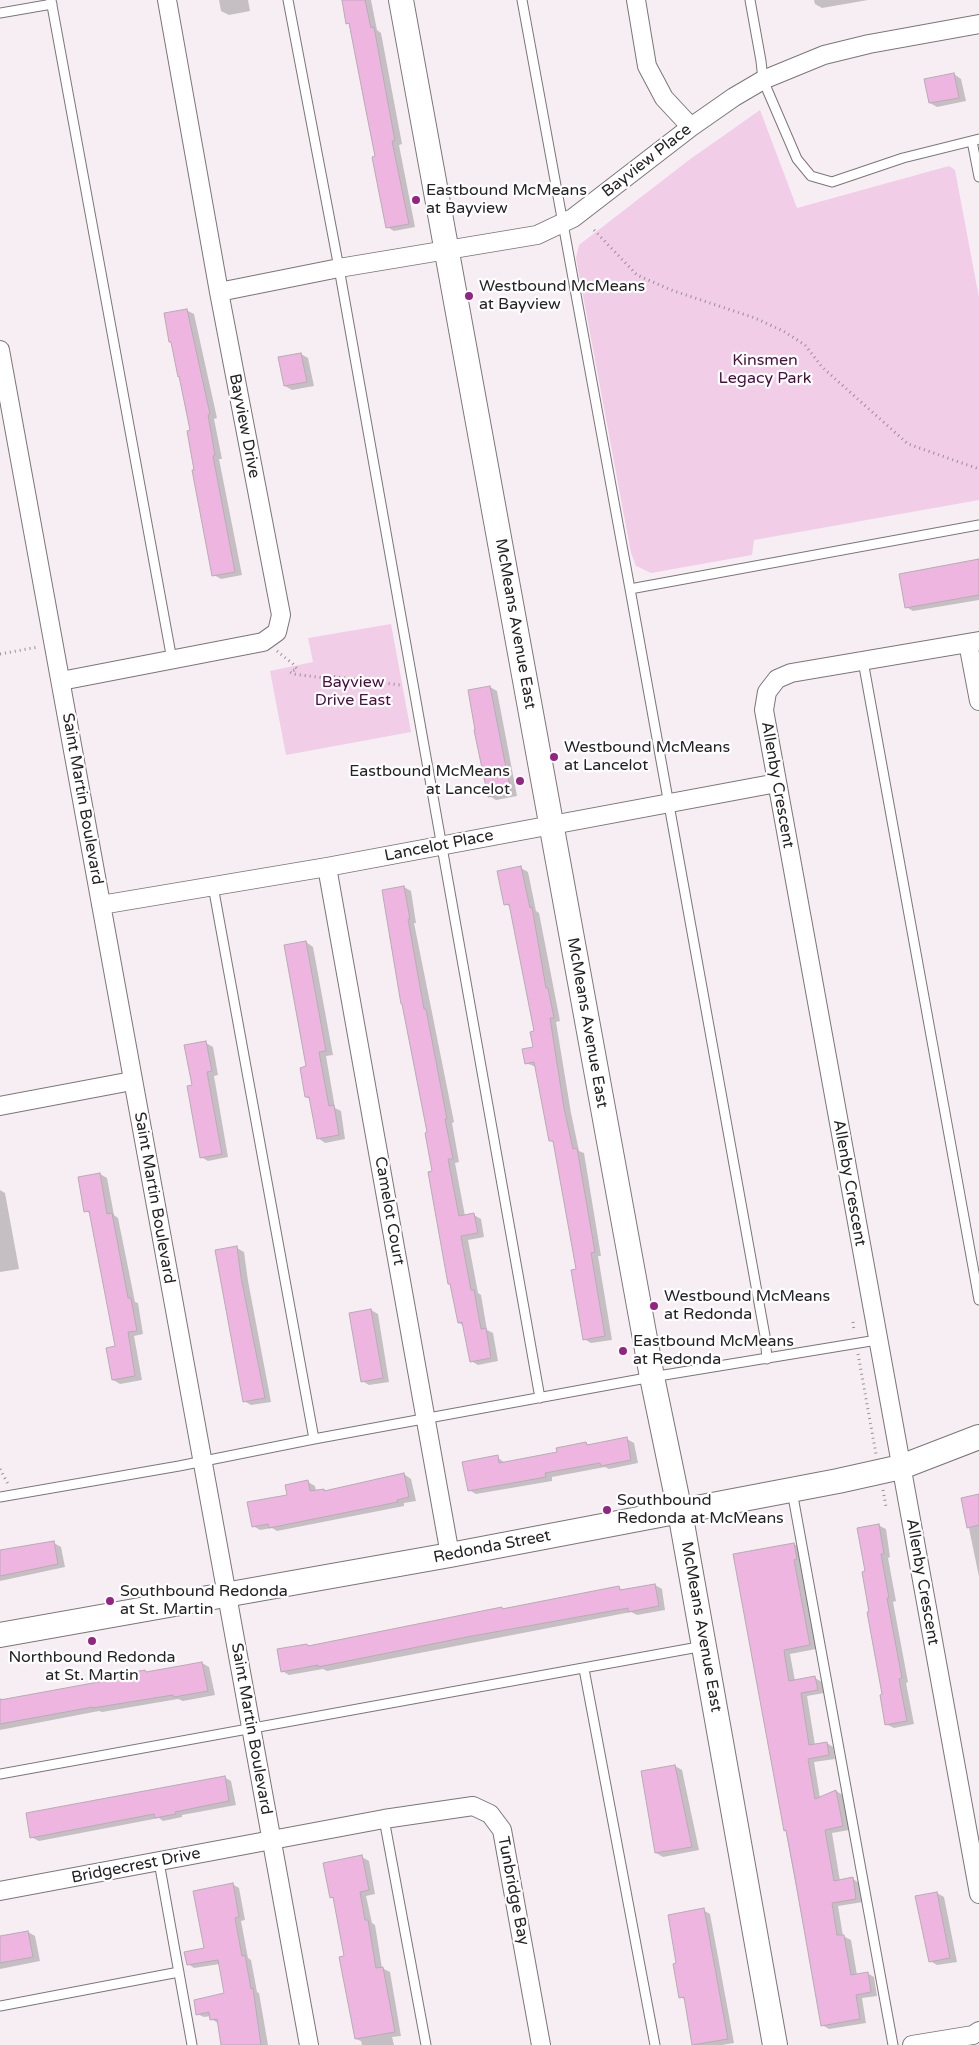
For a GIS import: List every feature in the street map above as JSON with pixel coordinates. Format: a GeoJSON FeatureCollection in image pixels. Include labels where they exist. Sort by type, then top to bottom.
{"type":"FeatureCollection","features":[{"type":"Feature","properties":{"kind":"street","name":"Bayview Drive"},"geometry":{"type":"LineString","coordinates":[[167,0],[219,292],[280,615],[277,632],[266,641]]}},
{"type":"Feature","properties":{"kind":"street","name":"McMeans Avenue East"},"geometry":{"type":"LineString","coordinates":[[401,0],[652,1377],[680,1512],[775,2045]]}},
{"type":"Feature","properties":{"kind":"street"},"geometry":{"type":"LineString","coordinates":[[636,0],[647,66],[664,98],[691,127]]}},
{"type":"Feature","properties":{"kind":"street","name":"Bayview Place"},"geometry":{"type":"LineString","coordinates":[[219,292],[339,268],[537,235],[579,213],[691,127],[734,97],[763,80],[824,54],[979,24]]}},
{"type":"Feature","properties":{"kind":"street","name":"Saint Martin Boulevard"},"geometry":{"type":"LineString","coordinates":[[0,350],[309,2045]]}},
{"type":"Feature","properties":{"kind":"street"},"geometry":{"type":"LineString","coordinates":[[61,681],[266,641]]}},
{"type":"Feature","properties":{"kind":"street"},"geometry":{"type":"LineString","coordinates":[[974,642],[979,701]]}},
{"type":"Feature","properties":{"kind":"street","name":"Allenby Crescent"},"geometry":{"type":"LineString","coordinates":[[974,642],[791,673],[777,679],[767,692],[764,710],[877,1340],[890,1469],[979,1894]]}},
{"type":"Feature","properties":{"kind":"street","name":"Lancelot Place"},"geometry":{"type":"LineString","coordinates":[[101,905],[327,867],[777,783]]}},
{"type":"Feature","properties":{"kind":"street","name":"Camelot Court"},"geometry":{"type":"LineString","coordinates":[[327,867],[450,1555]]}},
{"type":"Feature","properties":{"kind":"street"},"geometry":{"type":"LineString","coordinates":[[0,1106],[132,1081]]}},
{"type":"Feature","properties":{"kind":"street","name":"Redonda Street"},"geometry":{"type":"LineString","coordinates":[[0,1635],[450,1555],[792,1490],[890,1469],[979,1437]]}},
{"type":"Feature","properties":{"kind":"street","name":"Tunbridge Bay"},"geometry":{"type":"LineString","coordinates":[[271,1840],[384,1819],[473,1806],[490,1814],[502,1830],[541,2045]]}},
{"type":"Feature","properties":{"kind":"street","name":"Bridgecrest Drive"},"geometry":{"type":"LineString","coordinates":[[0,1891],[271,1840]]}},
{"type":"Feature","properties":{"kind":"street"},"geometry":{"type":"LineString","coordinates":[[912,2045],[972,2035],[979,2031]]}},
{"type":"Feature","properties":{"kind":"lane"},"geometry":{"type":"LineString","coordinates":[[288,0],[339,268],[540,1398]]}},
{"type":"Feature","properties":{"kind":"lane"},"geometry":{"type":"LineString","coordinates":[[522,0],[765,1336],[767,1359]]}},
{"type":"Feature","properties":{"kind":"lane"},"geometry":{"type":"LineString","coordinates":[[750,0],[763,80],[797,159],[811,176],[832,182],[903,158],[976,140],[979,177]]}},
{"type":"Feature","properties":{"kind":"lane"},"geometry":{"type":"LineString","coordinates":[[0,13],[51,2],[172,660]]}},
{"type":"Feature","properties":{"kind":"lane"},"geometry":{"type":"LineString","coordinates":[[630,589],[979,525]]}},
{"type":"Feature","properties":{"kind":"lane"},"geometry":{"type":"LineString","coordinates":[[863,661],[979,1300]]}},
{"type":"Feature","properties":{"kind":"lane"},"geometry":{"type":"LineString","coordinates":[[213,886],[314,1439]]}},
{"type":"Feature","properties":{"kind":"lane"},"geometry":{"type":"LineString","coordinates":[[0,1497],[652,1377],[877,1340]]}},
{"type":"Feature","properties":{"kind":"lane"},"geometry":{"type":"LineString","coordinates":[[792,1490],[893,2045]]}},
{"type":"Feature","properties":{"kind":"lane"},"geometry":{"type":"LineString","coordinates":[[0,1774],[704,1646]]}},
{"type":"Feature","properties":{"kind":"lane"},"geometry":{"type":"LineString","coordinates":[[584,1669],[655,2045]]}},
{"type":"Feature","properties":{"kind":"lane"},"geometry":{"type":"LineString","coordinates":[[384,1819],[426,2045]]}},
{"type":"Feature","properties":{"kind":"lane"},"geometry":{"type":"LineString","coordinates":[[159,1862],[192,2045]]}},
{"type":"Feature","properties":{"kind":"lane"},"geometry":{"type":"LineString","coordinates":[[0,2006],[179,1972]]}},
{"type":"Feature","properties":{"kind":"path"},"geometry":{"type":"LineString","coordinates":[[594,230],[637,275],[671,290],[755,318],[785,332],[805,345],[822,367],[908,444],[979,469]]}},
{"type":"Feature","properties":{"kind":"path"},"geometry":{"type":"LineString","coordinates":[[266,641],[294,664],[296,669],[290,672],[293,674],[325,678],[330,676],[400,686],[400,681],[413,679]]}},
{"type":"Feature","properties":{"kind":"path"},"geometry":{"type":"LineString","coordinates":[[852,1322],[890,1469],[886,1507]]}},
{"type":"Feature","properties":{"kind":"green space","name":"Kinsmen Legacy Park"},"geometry":{"type":"Polygon","coordinates":[[[760,110],[797,208],[949,166],[955,170],[979,298],[979,500],[754,540],[752,555],[651,573],[636,566],[631,553],[576,258],[579,245],[689,160],[760,110]]]}},
{"type":"Feature","properties":{"kind":"green space","name":"Bayview Drive East"},"geometry":{"type":"Polygon","coordinates":[[[391,624],[411,732],[286,755],[270,671],[313,662],[308,638],[391,624]]]}},
{"type":"Feature","properties":{"kind":"building"},"geometry":{"type":"Polygon","coordinates":[[[342,0],[365,0],[371,28],[374,27],[395,141],[392,141],[409,224],[386,228],[372,157],[375,156],[349,23],[346,24],[342,0]]]}},
{"type":"Feature","properties":{"kind":"building"},"geometry":{"type":"Polygon","coordinates":[[[954,73],[959,98],[929,103],[924,79],[954,73]]]}},
{"type":"Feature","properties":{"kind":"building"},"geometry":{"type":"Polygon","coordinates":[[[187,309],[210,414],[208,415],[215,455],[213,456],[235,572],[212,576],[192,470],[194,470],[187,431],[190,430],[164,313],[187,309]]]}},
{"type":"Feature","properties":{"kind":"building"},"geometry":{"type":"Polygon","coordinates":[[[301,353],[307,382],[284,386],[278,357],[301,353]]]}},
{"type":"Feature","properties":{"kind":"building"},"geometry":{"type":"Polygon","coordinates":[[[979,559],[979,595],[905,608],[899,574],[979,559]]]}},
{"type":"Feature","properties":{"kind":"building"},"geometry":{"type":"Polygon","coordinates":[[[490,686],[511,793],[488,797],[468,690],[490,686]]]}},
{"type":"Feature","properties":{"kind":"building"},"geometry":{"type":"Polygon","coordinates":[[[521,866],[530,908],[532,907],[546,988],[548,988],[554,1018],[550,1018],[564,1108],[573,1149],[577,1148],[595,1252],[591,1253],[605,1336],[583,1340],[571,1270],[576,1269],[553,1141],[549,1141],[534,1062],[525,1064],[522,1049],[533,1047],[530,1032],[534,1031],[509,904],[504,905],[497,871],[521,866]]]}},
{"type":"Feature","properties":{"kind":"building"},"geometry":{"type":"Polygon","coordinates":[[[404,886],[424,1009],[426,1009],[447,1119],[445,1119],[453,1159],[448,1159],[459,1216],[474,1213],[478,1233],[461,1236],[471,1290],[474,1290],[481,1329],[486,1328],[491,1358],[470,1362],[462,1322],[458,1323],[450,1284],[448,1284],[428,1172],[432,1171],[425,1133],[427,1132],[401,1004],[382,890],[404,886]]]}},
{"type":"Feature","properties":{"kind":"building"},"geometry":{"type":"Polygon","coordinates":[[[306,941],[326,1051],[319,1052],[329,1106],[334,1105],[339,1135],[317,1139],[309,1097],[305,1097],[300,1068],[306,1066],[284,945],[306,941]]]}},
{"type":"Feature","properties":{"kind":"building"},"geometry":{"type":"Polygon","coordinates":[[[206,1041],[212,1071],[207,1072],[222,1154],[200,1158],[187,1086],[192,1085],[184,1045],[206,1041]]]}},
{"type":"Feature","properties":{"kind":"building"},"geometry":{"type":"Polygon","coordinates":[[[100,1173],[107,1214],[112,1213],[128,1298],[131,1298],[137,1331],[128,1332],[135,1376],[112,1380],[106,1348],[115,1346],[89,1211],[84,1212],[78,1177],[100,1173]]]}},
{"type":"Feature","properties":{"kind":"building"},"geometry":{"type":"Polygon","coordinates":[[[237,1246],[241,1277],[265,1398],[243,1402],[215,1250],[237,1246]]]}},
{"type":"Feature","properties":{"kind":"building"},"geometry":{"type":"Polygon","coordinates":[[[371,1309],[383,1378],[361,1382],[349,1313],[371,1309]]]}},
{"type":"Feature","properties":{"kind":"building"},"geometry":{"type":"Polygon","coordinates":[[[627,1437],[631,1460],[601,1466],[600,1463],[545,1473],[546,1477],[468,1491],[462,1462],[498,1455],[499,1463],[557,1452],[556,1448],[586,1442],[587,1445],[627,1437]]]}},
{"type":"Feature","properties":{"kind":"building"},"geometry":{"type":"Polygon","coordinates":[[[404,1473],[409,1497],[397,1500],[398,1502],[269,1528],[268,1524],[252,1527],[247,1502],[287,1495],[285,1485],[308,1480],[310,1491],[324,1489],[324,1491],[404,1473]]]}},
{"type":"Feature","properties":{"kind":"building"},"geometry":{"type":"Polygon","coordinates":[[[979,1494],[979,1525],[967,1528],[961,1498],[979,1494]]]}},
{"type":"Feature","properties":{"kind":"building"},"geometry":{"type":"Polygon","coordinates":[[[879,1524],[884,1554],[881,1554],[889,1598],[887,1598],[902,1678],[899,1679],[907,1721],[885,1725],[880,1695],[882,1694],[867,1612],[869,1612],[862,1572],[865,1571],[857,1528],[879,1524]]]}},
{"type":"Feature","properties":{"kind":"building"},"geometry":{"type":"Polygon","coordinates":[[[54,1541],[58,1564],[0,1576],[0,1550],[54,1541]]]}},
{"type":"Feature","properties":{"kind":"building"},"geometry":{"type":"Polygon","coordinates":[[[794,1543],[797,1559],[794,1560],[810,1645],[784,1650],[786,1664],[789,1681],[815,1676],[818,1690],[801,1693],[809,1745],[827,1742],[829,1755],[808,1759],[815,1799],[836,1790],[843,1826],[825,1830],[834,1881],[853,1877],[856,1899],[832,1903],[837,1935],[844,1935],[851,1975],[868,1972],[871,1992],[856,1995],[860,2019],[821,2026],[795,1878],[786,1830],[784,1831],[733,1554],[794,1543]]]}},
{"type":"Feature","properties":{"kind":"building"},"geometry":{"type":"Polygon","coordinates":[[[655,1584],[659,1606],[628,1612],[628,1608],[467,1637],[318,1667],[318,1665],[281,1672],[277,1649],[307,1644],[308,1646],[502,1607],[502,1609],[619,1586],[620,1590],[655,1584]]]}},
{"type":"Feature","properties":{"kind":"building"},"geometry":{"type":"Polygon","coordinates":[[[202,1662],[208,1691],[93,1707],[0,1724],[0,1700],[104,1681],[103,1678],[128,1673],[145,1670],[146,1672],[202,1662]]]}},
{"type":"Feature","properties":{"kind":"building"},"geometry":{"type":"Polygon","coordinates":[[[675,1765],[692,1847],[655,1853],[641,1771],[675,1765]]]}},
{"type":"Feature","properties":{"kind":"building"},"geometry":{"type":"Polygon","coordinates":[[[225,1776],[229,1801],[155,1818],[154,1814],[30,1838],[26,1813],[225,1776]]]}},
{"type":"Feature","properties":{"kind":"building"},"geometry":{"type":"Polygon","coordinates":[[[362,1855],[369,1890],[360,1892],[365,1920],[368,1920],[376,1968],[383,1967],[395,2032],[355,2039],[339,1957],[344,1956],[333,1897],[330,1898],[323,1863],[362,1855]]]}},
{"type":"Feature","properties":{"kind":"building"},"geometry":{"type":"Polygon","coordinates":[[[233,1883],[239,1917],[235,1918],[242,1956],[245,1955],[251,1989],[253,1988],[261,2045],[221,2045],[217,2019],[210,2020],[209,2012],[196,2015],[194,2000],[224,1993],[218,1960],[187,1965],[184,1952],[204,1948],[193,1891],[233,1883]]]}},
{"type":"Feature","properties":{"kind":"building"},"geometry":{"type":"Polygon","coordinates":[[[937,1892],[950,1958],[929,1962],[915,1896],[937,1892]]]}},
{"type":"Feature","properties":{"kind":"building"},"geometry":{"type":"Polygon","coordinates":[[[704,1908],[728,2039],[692,2045],[684,1997],[679,1998],[673,1964],[676,1963],[668,1915],[704,1908]]]}},
{"type":"Feature","properties":{"kind":"building"},"geometry":{"type":"Polygon","coordinates":[[[28,1931],[33,1957],[0,1963],[0,1936],[28,1931]]]}},
{"type":"Feature","properties":{"kind":"place","name":"Eastbound McMeans at Bayview"},"geometry":{"type":"Point","coordinates":[416,200]}},
{"type":"Feature","properties":{"kind":"place","name":"Westbound McMeans at Bayview"},"geometry":{"type":"Point","coordinates":[469,296]}},
{"type":"Feature","properties":{"kind":"place","name":"Westbound McMeans at Lancelot"},"geometry":{"type":"Point","coordinates":[554,757]}},
{"type":"Feature","properties":{"kind":"place","name":"Eastbound McMeans at Lancelot"},"geometry":{"type":"Point","coordinates":[520,781]}},
{"type":"Feature","properties":{"kind":"place","name":"Westbound McMeans at Redonda"},"geometry":{"type":"Point","coordinates":[654,1306]}},
{"type":"Feature","properties":{"kind":"place","name":"Eastbound McMeans at Redonda"},"geometry":{"type":"Point","coordinates":[623,1351]}},
{"type":"Feature","properties":{"kind":"place","name":"Southbound Redonda at McMeans"},"geometry":{"type":"Point","coordinates":[607,1510]}},
{"type":"Feature","properties":{"kind":"place","name":"Southbound Redonda at St. Martin"},"geometry":{"type":"Point","coordinates":[110,1601]}},
{"type":"Feature","properties":{"kind":"place","name":"Northbound Redonda at St. Martin"},"geometry":{"type":"Point","coordinates":[92,1641]}}]}
